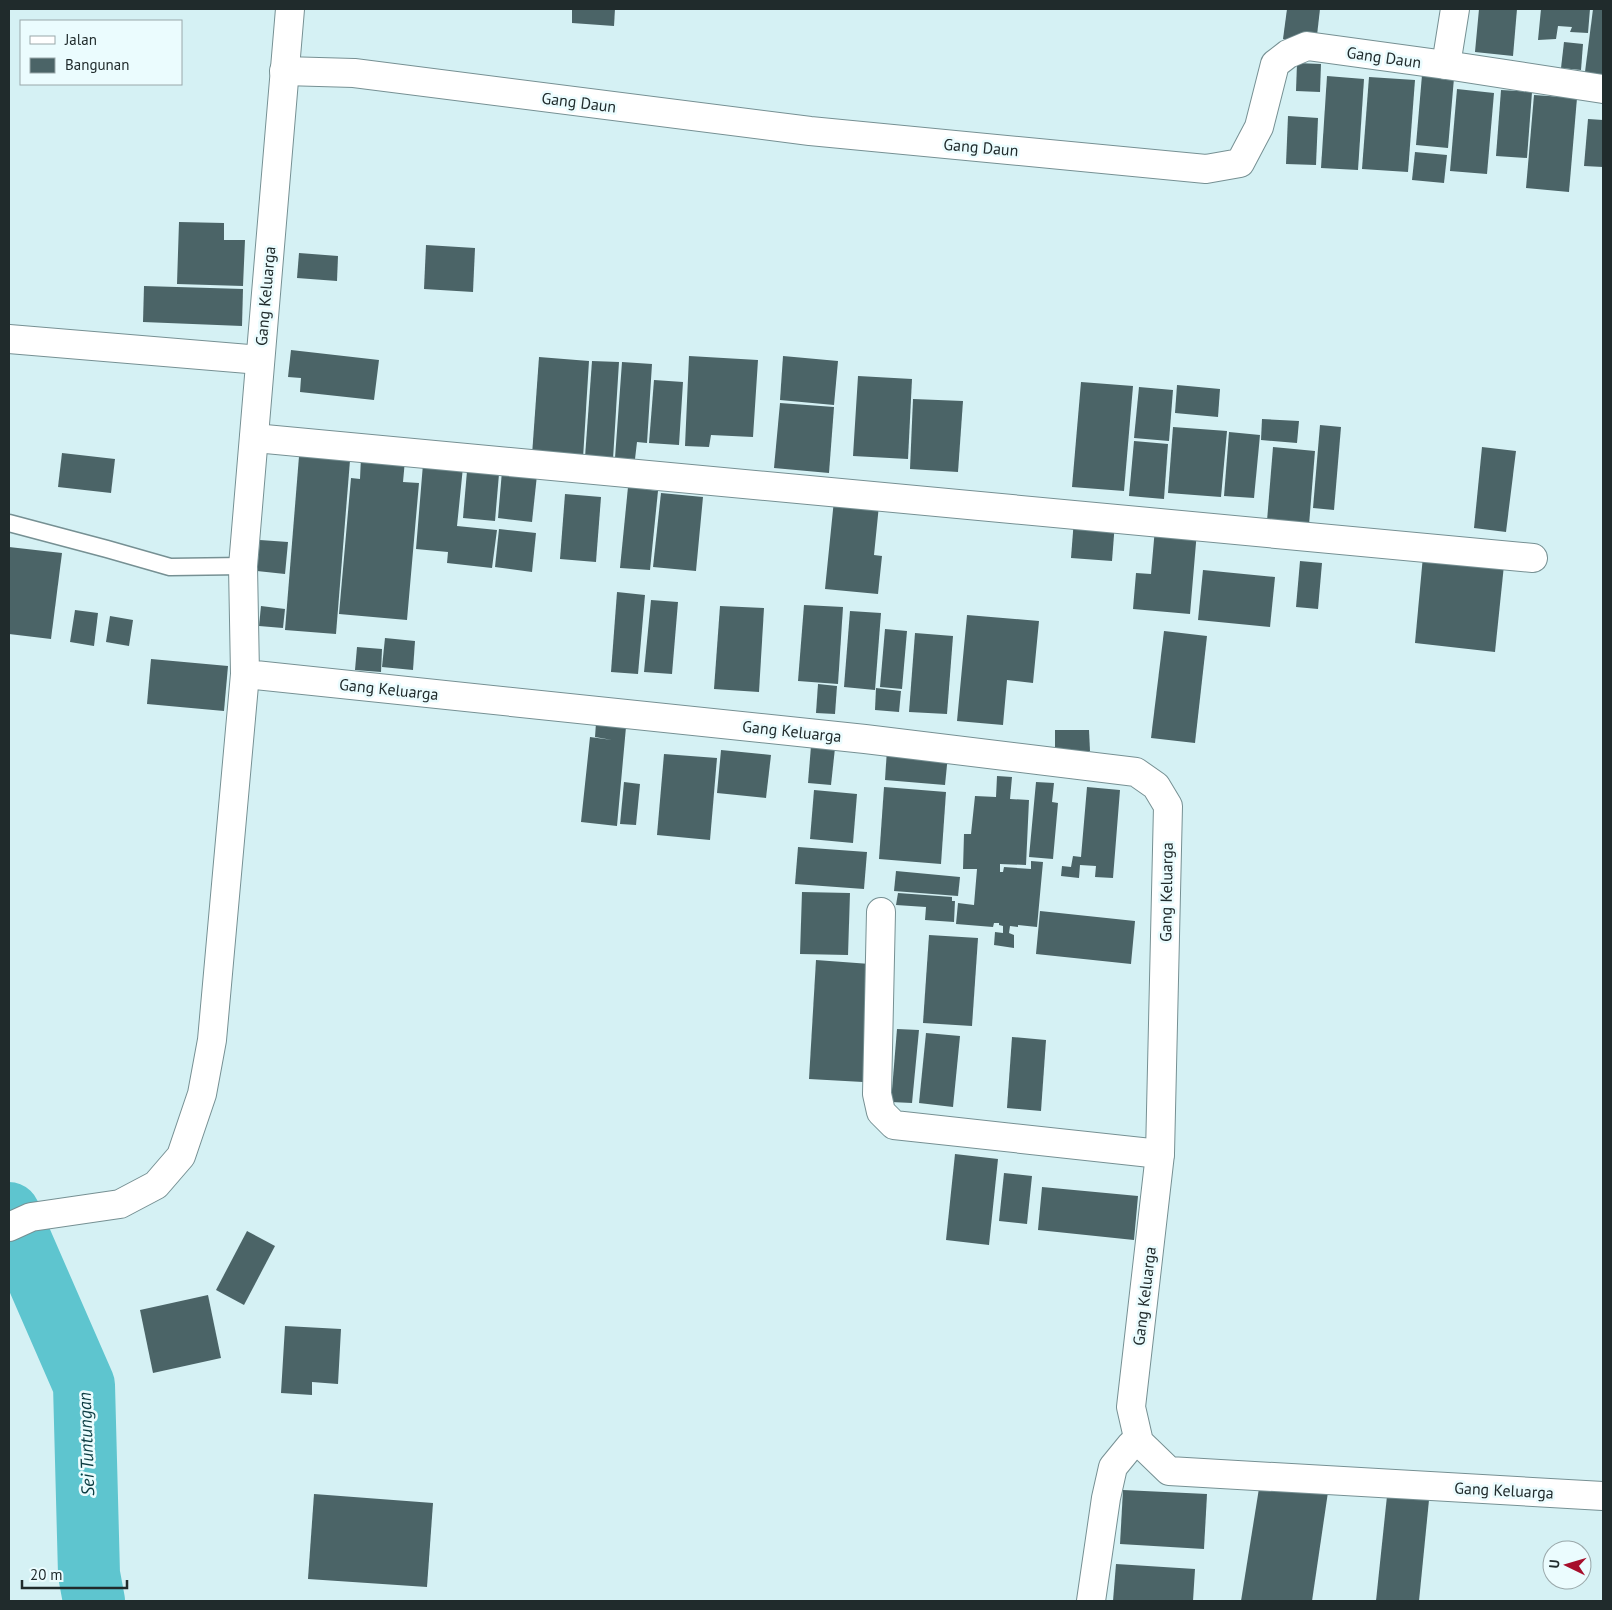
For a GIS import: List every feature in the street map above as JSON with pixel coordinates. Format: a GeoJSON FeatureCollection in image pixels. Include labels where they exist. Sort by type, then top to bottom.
{"type":"FeatureCollection","features":[{"type":"Feature","properties":{"kind":"street","name":"Gang Keluarga"},"geometry":{"type":"LineString","coordinates":[[20,1222],[120,1204],[156,1186],[181,1156],[202,1094],[212,1040],[245,674],[242,566],[290,9]]}},
{"type":"Feature","properties":{"kind":"street"},"geometry":{"type":"LineString","coordinates":[[1446,65],[1455,9]]}},
{"type":"Feature","properties":{"kind":"street","name":"Gang Daun"},"geometry":{"type":"LineString","coordinates":[[284,70],[354,73],[810,131],[1206,169],[1240,163],[1259,127],[1275,64],[1288,54],[1307,46],[1446,65],[1603,90]]}},
{"type":"Feature","properties":{"kind":"street"},"geometry":{"type":"LineString","coordinates":[[9,339],[260,360]]}},
{"type":"Feature","properties":{"kind":"street"},"geometry":{"type":"LineString","coordinates":[[254,438],[1533,558]]}},
{"type":"Feature","properties":{"kind":"street","name":"Gang Keluarga"},"geometry":{"type":"LineString","coordinates":[[245,674],[865,739],[1136,772],[1156,786],[1168,806],[1160,1154],[1131,1407],[1139,1442],[1169,1471],[1603,1496]]}},
{"type":"Feature","properties":{"kind":"street"},"geometry":{"type":"LineString","coordinates":[[881,912],[877,1094],[881,1112],[894,1125],[1160,1154]]}},
{"type":"Feature","properties":{"kind":"street"},"geometry":{"type":"LineString","coordinates":[[1091,1601],[1106,1498],[1113,1467],[1131,1445],[1139,1442]]}},
{"type":"Feature","properties":{"kind":"lane"},"geometry":{"type":"LineString","coordinates":[[9,523],[170,567],[242,566]]}},
{"type":"Feature","properties":{"kind":"building"},"geometry":{"type":"Polygon","coordinates":[[[572,9],[615,9],[614,26],[572,23],[572,9]]]}},
{"type":"Feature","properties":{"kind":"building"},"geometry":{"type":"Polygon","coordinates":[[[1287,9],[1320,9],[1316,44],[1283,39],[1287,9]]]}},
{"type":"Feature","properties":{"kind":"building"},"geometry":{"type":"Polygon","coordinates":[[[1479,9],[1517,9],[1513,56],[1475,52],[1479,9]]]}},
{"type":"Feature","properties":{"kind":"building"},"geometry":{"type":"Polygon","coordinates":[[[1541,9],[1590,9],[1588,33],[1570,32],[1572,27],[1558,26],[1556,39],[1538,40],[1541,9]]]}},
{"type":"Feature","properties":{"kind":"building"},"geometry":{"type":"Polygon","coordinates":[[[1593,9],[1603,9],[1603,75],[1585,72],[1593,9]]]}},
{"type":"Feature","properties":{"kind":"building"},"geometry":{"type":"Polygon","coordinates":[[[1564,42],[1583,44],[1581,70],[1561,68],[1564,42]]]}},
{"type":"Feature","properties":{"kind":"building"},"geometry":{"type":"Polygon","coordinates":[[[1297,63],[1321,64],[1320,92],[1296,91],[1297,63]]]}},
{"type":"Feature","properties":{"kind":"building"},"geometry":{"type":"Polygon","coordinates":[[[1422,75],[1454,78],[1448,148],[1416,145],[1422,75]]]}},
{"type":"Feature","properties":{"kind":"building"},"geometry":{"type":"Polygon","coordinates":[[[1327,76],[1364,79],[1358,170],[1321,168],[1327,76]]]}},
{"type":"Feature","properties":{"kind":"building"},"geometry":{"type":"Polygon","coordinates":[[[1369,77],[1415,80],[1408,172],[1362,169],[1369,77]]]}},
{"type":"Feature","properties":{"kind":"building"},"geometry":{"type":"Polygon","coordinates":[[[1457,89],[1494,93],[1487,174],[1450,171],[1457,89]]]}},
{"type":"Feature","properties":{"kind":"building"},"geometry":{"type":"Polygon","coordinates":[[[1501,90],[1532,92],[1527,158],[1496,156],[1501,90]]]}},
{"type":"Feature","properties":{"kind":"building"},"geometry":{"type":"Polygon","coordinates":[[[1534,95],[1577,98],[1569,192],[1526,188],[1534,95]]]}},
{"type":"Feature","properties":{"kind":"building"},"geometry":{"type":"Polygon","coordinates":[[[1288,116],[1318,118],[1316,165],[1286,164],[1288,116]]]}},
{"type":"Feature","properties":{"kind":"building"},"geometry":{"type":"Polygon","coordinates":[[[1588,119],[1603,120],[1603,167],[1584,166],[1588,119]]]}},
{"type":"Feature","properties":{"kind":"building"},"geometry":{"type":"Polygon","coordinates":[[[1415,152],[1447,155],[1444,183],[1412,180],[1415,152]]]}},
{"type":"Feature","properties":{"kind":"building"},"geometry":{"type":"Polygon","coordinates":[[[179,222],[224,223],[224,240],[245,240],[243,286],[177,284],[179,222]]]}},
{"type":"Feature","properties":{"kind":"building"},"geometry":{"type":"Polygon","coordinates":[[[426,245],[475,248],[473,292],[424,289],[426,245]]]}},
{"type":"Feature","properties":{"kind":"building"},"geometry":{"type":"Polygon","coordinates":[[[299,253],[338,256],[337,281],[297,278],[299,253]]]}},
{"type":"Feature","properties":{"kind":"building"},"geometry":{"type":"Polygon","coordinates":[[[144,286],[243,289],[242,326],[143,322],[144,286]]]}},
{"type":"Feature","properties":{"kind":"building"},"geometry":{"type":"Polygon","coordinates":[[[291,350],[379,360],[374,400],[300,392],[301,378],[288,377],[291,350]]]}},
{"type":"Feature","properties":{"kind":"building"},"geometry":{"type":"Polygon","coordinates":[[[689,356],[758,360],[753,437],[711,435],[709,447],[685,446],[689,356]]]}},
{"type":"Feature","properties":{"kind":"building"},"geometry":{"type":"Polygon","coordinates":[[[783,356],[838,361],[834,405],[780,400],[783,356]]]}},
{"type":"Feature","properties":{"kind":"building"},"geometry":{"type":"Polygon","coordinates":[[[539,357],[589,361],[583,458],[532,455],[539,357]]]}},
{"type":"Feature","properties":{"kind":"building"},"geometry":{"type":"Polygon","coordinates":[[[592,361],[619,362],[613,459],[585,457],[592,361]]]}},
{"type":"Feature","properties":{"kind":"building"},"geometry":{"type":"Polygon","coordinates":[[[622,362],[652,364],[647,443],[637,442],[635,459],[615,458],[622,362]]]}},
{"type":"Feature","properties":{"kind":"building"},"geometry":{"type":"Polygon","coordinates":[[[858,376],[912,379],[908,459],[853,456],[858,376]]]}},
{"type":"Feature","properties":{"kind":"building"},"geometry":{"type":"Polygon","coordinates":[[[654,380],[683,382],[679,445],[649,443],[654,380]]]}},
{"type":"Feature","properties":{"kind":"building"},"geometry":{"type":"Polygon","coordinates":[[[1081,382],[1133,386],[1124,491],[1072,487],[1081,382]]]}},
{"type":"Feature","properties":{"kind":"building"},"geometry":{"type":"Polygon","coordinates":[[[1177,385],[1220,389],[1218,417],[1175,413],[1177,385]]]}},
{"type":"Feature","properties":{"kind":"building"},"geometry":{"type":"Polygon","coordinates":[[[1139,387],[1173,390],[1169,441],[1134,438],[1139,387]]]}},
{"type":"Feature","properties":{"kind":"building"},"geometry":{"type":"Polygon","coordinates":[[[913,399],[963,401],[958,472],[910,469],[913,399]]]}},
{"type":"Feature","properties":{"kind":"building"},"geometry":{"type":"Polygon","coordinates":[[[780,403],[834,407],[829,473],[774,468],[780,403]]]}},
{"type":"Feature","properties":{"kind":"building"},"geometry":{"type":"Polygon","coordinates":[[[1262,419],[1299,421],[1297,443],[1261,440],[1262,419]]]}},
{"type":"Feature","properties":{"kind":"building"},"geometry":{"type":"Polygon","coordinates":[[[1320,425],[1341,427],[1334,510],[1313,508],[1320,425]]]}},
{"type":"Feature","properties":{"kind":"building"},"geometry":{"type":"Polygon","coordinates":[[[1173,427],[1227,431],[1221,497],[1168,493],[1173,427]]]}},
{"type":"Feature","properties":{"kind":"building"},"geometry":{"type":"Polygon","coordinates":[[[1229,432],[1260,435],[1254,498],[1224,496],[1229,432]]]}},
{"type":"Feature","properties":{"kind":"building"},"geometry":{"type":"Polygon","coordinates":[[[1134,441],[1168,444],[1164,499],[1129,496],[1134,441]]]}},
{"type":"Feature","properties":{"kind":"building"},"geometry":{"type":"Polygon","coordinates":[[[300,444],[351,448],[336,634],[285,630],[300,444]]]}},
{"type":"Feature","properties":{"kind":"building"},"geometry":{"type":"Polygon","coordinates":[[[1273,447],[1315,451],[1309,525],[1267,521],[1273,447]]]}},
{"type":"Feature","properties":{"kind":"building"},"geometry":{"type":"Polygon","coordinates":[[[1482,447],[1516,451],[1506,532],[1474,528],[1482,447]]]}},
{"type":"Feature","properties":{"kind":"building"},"geometry":{"type":"Polygon","coordinates":[[[62,453],[115,459],[111,493],[58,487],[62,453]]]}},
{"type":"Feature","properties":{"kind":"building"},"geometry":{"type":"Polygon","coordinates":[[[361,457],[405,460],[403,482],[419,483],[407,620],[339,614],[351,478],[360,479],[361,457]]]}},
{"type":"Feature","properties":{"kind":"building"},"geometry":{"type":"Polygon","coordinates":[[[423,464],[463,467],[457,526],[497,530],[492,568],[447,563],[448,552],[416,549],[423,464]]]}},
{"type":"Feature","properties":{"kind":"building"},"geometry":{"type":"Polygon","coordinates":[[[467,471],[499,474],[495,521],[463,518],[467,471]]]}},
{"type":"Feature","properties":{"kind":"building"},"geometry":{"type":"Polygon","coordinates":[[[502,471],[537,475],[532,522],[498,518],[502,471]]]}},
{"type":"Feature","properties":{"kind":"building"},"geometry":{"type":"Polygon","coordinates":[[[628,487],[658,491],[650,570],[620,568],[628,487]]]}},
{"type":"Feature","properties":{"kind":"building"},"geometry":{"type":"Polygon","coordinates":[[[661,493],[703,497],[696,571],[653,567],[661,493]]]}},
{"type":"Feature","properties":{"kind":"building"},"geometry":{"type":"Polygon","coordinates":[[[565,494],[601,497],[596,562],[560,559],[565,494]]]}},
{"type":"Feature","properties":{"kind":"building"},"geometry":{"type":"Polygon","coordinates":[[[834,500],[879,505],[874,555],[882,556],[878,594],[825,589],[834,500]]]}},
{"type":"Feature","properties":{"kind":"building"},"geometry":{"type":"Polygon","coordinates":[[[1074,519],[1115,522],[1112,561],[1071,558],[1074,519]]]}},
{"type":"Feature","properties":{"kind":"building"},"geometry":{"type":"Polygon","coordinates":[[[1155,528],[1197,531],[1190,614],[1133,609],[1136,573],[1151,574],[1155,528]]]}},
{"type":"Feature","properties":{"kind":"building"},"geometry":{"type":"Polygon","coordinates":[[[499,529],[536,533],[532,572],[495,567],[499,529]]]}},
{"type":"Feature","properties":{"kind":"building"},"geometry":{"type":"Polygon","coordinates":[[[260,540],[288,542],[285,574],[257,571],[260,540]]]}},
{"type":"Feature","properties":{"kind":"building"},"geometry":{"type":"Polygon","coordinates":[[[9,547],[62,553],[51,639],[9,634],[9,547]]]}},
{"type":"Feature","properties":{"kind":"building"},"geometry":{"type":"Polygon","coordinates":[[[1423,556],[1504,565],[1495,652],[1415,643],[1423,556]]]}},
{"type":"Feature","properties":{"kind":"building"},"geometry":{"type":"Polygon","coordinates":[[[1300,561],[1322,563],[1318,609],[1296,607],[1300,561]]]}},
{"type":"Feature","properties":{"kind":"building"},"geometry":{"type":"Polygon","coordinates":[[[1203,570],[1275,577],[1270,627],[1198,620],[1203,570]]]}},
{"type":"Feature","properties":{"kind":"building"},"geometry":{"type":"Polygon","coordinates":[[[617,592],[645,595],[638,674],[611,672],[617,592]]]}},
{"type":"Feature","properties":{"kind":"building"},"geometry":{"type":"Polygon","coordinates":[[[651,600],[678,602],[672,674],[644,672],[651,600]]]}},
{"type":"Feature","properties":{"kind":"building"},"geometry":{"type":"Polygon","coordinates":[[[804,605],[843,607],[838,684],[798,681],[804,605]]]}},
{"type":"Feature","properties":{"kind":"building"},"geometry":{"type":"Polygon","coordinates":[[[261,606],[285,609],[283,628],[259,626],[261,606]]]}},
{"type":"Feature","properties":{"kind":"building"},"geometry":{"type":"Polygon","coordinates":[[[720,606],[764,608],[759,692],[714,689],[720,606]]]}},
{"type":"Feature","properties":{"kind":"building"},"geometry":{"type":"Polygon","coordinates":[[[75,610],[98,613],[94,646],[70,642],[75,610]]]}},
{"type":"Feature","properties":{"kind":"building"},"geometry":{"type":"Polygon","coordinates":[[[850,611],[881,613],[875,690],[844,687],[850,611]]]}},
{"type":"Feature","properties":{"kind":"building"},"geometry":{"type":"Polygon","coordinates":[[[967,615],[1039,621],[1033,683],[1007,680],[1003,725],[957,721],[967,615]]]}},
{"type":"Feature","properties":{"kind":"building"},"geometry":{"type":"Polygon","coordinates":[[[110,616],[133,620],[129,646],[106,642],[110,616]]]}},
{"type":"Feature","properties":{"kind":"building"},"geometry":{"type":"Polygon","coordinates":[[[885,629],[907,631],[902,689],[880,687],[885,629]]]}},
{"type":"Feature","properties":{"kind":"building"},"geometry":{"type":"Polygon","coordinates":[[[1164,631],[1207,636],[1195,743],[1151,738],[1164,631]]]}},
{"type":"Feature","properties":{"kind":"building"},"geometry":{"type":"Polygon","coordinates":[[[915,633],[953,636],[947,714],[909,712],[915,633]]]}},
{"type":"Feature","properties":{"kind":"building"},"geometry":{"type":"Polygon","coordinates":[[[385,638],[415,641],[413,670],[382,667],[385,638]]]}},
{"type":"Feature","properties":{"kind":"building"},"geometry":{"type":"Polygon","coordinates":[[[357,647],[382,649],[381,672],[355,670],[357,647]]]}},
{"type":"Feature","properties":{"kind":"building"},"geometry":{"type":"Polygon","coordinates":[[[151,659],[228,666],[224,711],[147,704],[151,659]]]}},
{"type":"Feature","properties":{"kind":"building"},"geometry":{"type":"Polygon","coordinates":[[[818,684],[837,686],[835,714],[816,713],[818,684]]]}},
{"type":"Feature","properties":{"kind":"building"},"geometry":{"type":"Polygon","coordinates":[[[876,688],[901,691],[899,712],[875,710],[876,688]]]}},
{"type":"Feature","properties":{"kind":"building"},"geometry":{"type":"Polygon","coordinates":[[[596,723],[626,727],[617,826],[581,822],[590,737],[612,740],[595,737],[596,723]]]}},
{"type":"Feature","properties":{"kind":"building"},"geometry":{"type":"Polygon","coordinates":[[[1055,730],[1089,730],[1090,751],[1055,752],[1055,730]]]}},
{"type":"Feature","properties":{"kind":"building"},"geometry":{"type":"Polygon","coordinates":[[[811,746],[835,748],[831,785],[808,783],[811,746]]]}},
{"type":"Feature","properties":{"kind":"building"},"geometry":{"type":"Polygon","coordinates":[[[887,749],[948,755],[945,785],[885,780],[887,749]]]}},
{"type":"Feature","properties":{"kind":"building"},"geometry":{"type":"Polygon","coordinates":[[[721,750],[771,755],[766,798],[717,793],[721,750]]]}},
{"type":"Feature","properties":{"kind":"building"},"geometry":{"type":"Polygon","coordinates":[[[664,754],[717,758],[710,840],[657,835],[664,754]]]}},
{"type":"Feature","properties":{"kind":"building"},"geometry":{"type":"Polygon","coordinates":[[[997,776],[1012,777],[1010,799],[1029,800],[1026,865],[1000,864],[1000,872],[1003,872],[1004,867],[1031,869],[1031,861],[1043,862],[1037,927],[1010,926],[1009,933],[1014,935],[1014,948],[994,945],[995,932],[1003,933],[1003,926],[999,925],[999,923],[994,923],[993,927],[956,924],[958,903],[974,905],[977,869],[963,869],[964,834],[971,834],[975,796],[996,797],[997,776]]]}},
{"type":"Feature","properties":{"kind":"building"},"geometry":{"type":"Polygon","coordinates":[[[624,782],[640,784],[636,825],[620,824],[624,782]]]}},
{"type":"Feature","properties":{"kind":"building"},"geometry":{"type":"Polygon","coordinates":[[[1036,782],[1054,783],[1052,802],[1058,803],[1053,859],[1029,857],[1036,782]]]}},
{"type":"Feature","properties":{"kind":"building"},"geometry":{"type":"Polygon","coordinates":[[[884,787],[946,792],[941,864],[879,859],[884,787]]]}},
{"type":"Feature","properties":{"kind":"building"},"geometry":{"type":"Polygon","coordinates":[[[1087,787],[1120,790],[1113,878],[1095,877],[1096,866],[1080,865],[1079,878],[1061,876],[1062,866],[1071,867],[1073,856],[1081,857],[1087,787]]]}},
{"type":"Feature","properties":{"kind":"building"},"geometry":{"type":"Polygon","coordinates":[[[814,790],[857,794],[853,843],[810,839],[814,790]]]}},
{"type":"Feature","properties":{"kind":"building"},"geometry":{"type":"Polygon","coordinates":[[[798,847],[867,852],[864,889],[795,884],[798,847]]]}},
{"type":"Feature","properties":{"kind":"building"},"geometry":{"type":"Polygon","coordinates":[[[896,871],[960,877],[958,896],[894,891],[896,871]]]}},
{"type":"Feature","properties":{"kind":"building"},"geometry":{"type":"Polygon","coordinates":[[[802,892],[850,893],[848,955],[800,954],[802,892]]]}},
{"type":"Feature","properties":{"kind":"building"},"geometry":{"type":"Polygon","coordinates":[[[898,893],[952,897],[952,901],[955,901],[954,922],[925,920],[926,907],[896,905],[898,893]]]}},
{"type":"Feature","properties":{"kind":"building"},"geometry":{"type":"Polygon","coordinates":[[[1040,911],[1135,921],[1131,964],[1036,954],[1040,911]]]}},
{"type":"Feature","properties":{"kind":"building"},"geometry":{"type":"Polygon","coordinates":[[[929,935],[978,938],[972,1026],[923,1023],[929,935]]]}},
{"type":"Feature","properties":{"kind":"building"},"geometry":{"type":"Polygon","coordinates":[[[816,960],[870,964],[863,1082],[809,1079],[816,960]]]}},
{"type":"Feature","properties":{"kind":"building"},"geometry":{"type":"Polygon","coordinates":[[[897,1029],[919,1030],[912,1103],[891,1102],[897,1029]]]}},
{"type":"Feature","properties":{"kind":"building"},"geometry":{"type":"Polygon","coordinates":[[[926,1033],[960,1036],[953,1107],[919,1103],[926,1033]]]}},
{"type":"Feature","properties":{"kind":"building"},"geometry":{"type":"Polygon","coordinates":[[[1012,1037],[1046,1040],[1041,1111],[1007,1108],[1012,1037]]]}},
{"type":"Feature","properties":{"kind":"building"},"geometry":{"type":"Polygon","coordinates":[[[955,1154],[998,1159],[989,1245],[946,1240],[955,1154]]]}},
{"type":"Feature","properties":{"kind":"building"},"geometry":{"type":"Polygon","coordinates":[[[1004,1173],[1032,1176],[1027,1224],[999,1221],[1004,1173]]]}},
{"type":"Feature","properties":{"kind":"building"},"geometry":{"type":"Polygon","coordinates":[[[1042,1187],[1138,1196],[1134,1240],[1038,1230],[1042,1187]]]}},
{"type":"Feature","properties":{"kind":"building"},"geometry":{"type":"Polygon","coordinates":[[[247,1231],[275,1246],[244,1305],[216,1290],[247,1231]]]}},
{"type":"Feature","properties":{"kind":"building"},"geometry":{"type":"Polygon","coordinates":[[[208,1295],[221,1358],[153,1373],[140,1310],[208,1295]]]}},
{"type":"Feature","properties":{"kind":"building"},"geometry":{"type":"Polygon","coordinates":[[[285,1326],[341,1329],[338,1384],[312,1382],[312,1395],[281,1393],[285,1326]]]}},
{"type":"Feature","properties":{"kind":"building"},"geometry":{"type":"Polygon","coordinates":[[[1260,1482],[1328,1492],[1312,1601],[1241,1601],[1260,1482]]]}},
{"type":"Feature","properties":{"kind":"building"},"geometry":{"type":"Polygon","coordinates":[[[1123,1490],[1207,1494],[1204,1549],[1120,1544],[1123,1490]]]}},
{"type":"Feature","properties":{"kind":"building"},"geometry":{"type":"Polygon","coordinates":[[[314,1494],[433,1503],[427,1587],[308,1579],[314,1494]]]}},
{"type":"Feature","properties":{"kind":"building"},"geometry":{"type":"Polygon","coordinates":[[[1387,1496],[1429,1500],[1419,1601],[1376,1601],[1387,1496]]]}},
{"type":"Feature","properties":{"kind":"building"},"geometry":{"type":"Polygon","coordinates":[[[1116,1564],[1195,1569],[1193,1601],[1113,1601],[1116,1564]]]}},
{"type":"Feature","properties":{"kind":"waterway","name":"Sei Tuntungan"},"geometry":{"type":"LineString","coordinates":[[9,1213],[84,1385],[89,1574],[94,1601]]}}]}
